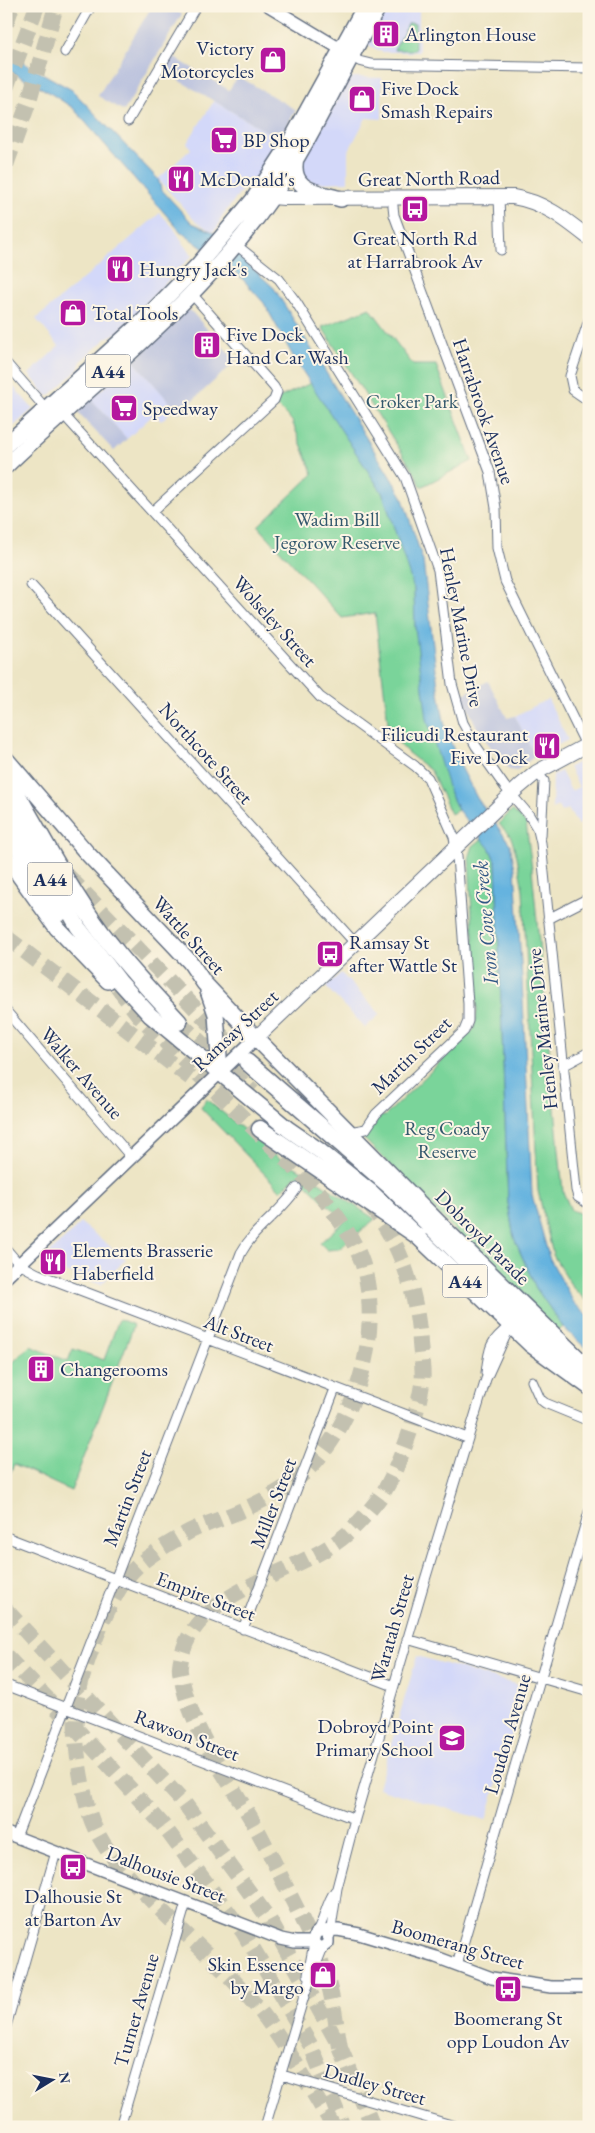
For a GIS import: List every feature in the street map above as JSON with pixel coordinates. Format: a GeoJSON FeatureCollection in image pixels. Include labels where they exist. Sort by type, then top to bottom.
{"type":"FeatureCollection","features":[{"type":"Feature","properties":{"kind":"highway","name":"A44"},"geometry":{"type":"LineString","coordinates":[[6,466],[54,412],[144,322],[203,270],[228,244],[297,157],[346,52],[365,6]]}},
{"type":"Feature","properties":{"kind":"highway","name":"A44"},"geometry":{"type":"LineString","coordinates":[[266,194],[285,151],[346,52],[378,6]]}},
{"type":"Feature","properties":{"kind":"highway"},"geometry":{"type":"LineString","coordinates":[[297,157],[296,177],[302,186],[341,198]]}},
{"type":"Feature","properties":{"kind":"highway","name":"A44"},"geometry":{"type":"LineString","coordinates":[[6,445],[54,412],[191,293],[203,270]]}},
{"type":"Feature","properties":{"kind":"highway","name":"Wattle Street"},"geometry":{"type":"LineString","coordinates":[[6,759],[104,872],[190,962],[204,983],[349,1132]]}},
{"type":"Feature","properties":{"kind":"highway"},"geometry":{"type":"LineString","coordinates":[[6,775],[76,894],[101,932],[179,1022]]}},
{"type":"Feature","properties":{"kind":"highway","name":"A44"},"geometry":{"type":"LineString","coordinates":[[6,804],[19,821],[83,933],[120,982],[150,1015],[220,1072]]}},
{"type":"Feature","properties":{"kind":"highway"},"geometry":{"type":"LineString","coordinates":[[6,826],[33,873],[60,913]]}},
{"type":"Feature","properties":{"kind":"highway"},"geometry":{"type":"LineString","coordinates":[[6,857],[64,935],[125,998],[150,1015]]}},
{"type":"Feature","properties":{"kind":"highway"},"geometry":{"type":"LineString","coordinates":[[204,983],[213,1001],[216,1014],[220,1072]]}},
{"type":"Feature","properties":{"kind":"highway"},"geometry":{"type":"LineString","coordinates":[[247,1062],[392,1188],[518,1316],[560,1352],[589,1369]]}},
{"type":"Feature","properties":{"kind":"highway","name":"Dobroyd Parade"},"geometry":{"type":"LineString","coordinates":[[220,1072],[288,1129],[320,1151],[371,1192],[419,1237],[518,1316]]}},
{"type":"Feature","properties":{"kind":"highway"},"geometry":{"type":"LineString","coordinates":[[260,1129],[419,1237]]}},
{"type":"Feature","properties":{"kind":"highway","name":"Dobroyd Parade"},"geometry":{"type":"LineString","coordinates":[[349,1132],[518,1316],[531,1345],[589,1387]]}},
{"type":"Feature","properties":{"kind":"main road","name":"Great North Road"},"geometry":{"type":"LineString","coordinates":[[266,194],[341,198],[524,198],[547,207],[589,238]]}},
{"type":"Feature","properties":{"kind":"main road","name":"Ramsay Street"},"geometry":{"type":"LineString","coordinates":[[6,1277],[511,794],[536,772],[587,744]]}},
{"type":"Feature","properties":{"kind":"street"},"geometry":{"type":"LineString","coordinates":[[64,52],[91,6]]}},
{"type":"Feature","properties":{"kind":"street"},"geometry":{"type":"LineString","coordinates":[[128,121],[196,6]]}},
{"type":"Feature","properties":{"kind":"street"},"geometry":{"type":"LineString","coordinates":[[270,6],[346,52],[372,64],[589,68]]}},
{"type":"Feature","properties":{"kind":"street","name":"Harrabrook Avenue"},"geometry":{"type":"LineString","coordinates":[[392,197],[394,215],[490,472],[496,508],[498,548],[505,581],[587,744]]}},
{"type":"Feature","properties":{"kind":"street"},"geometry":{"type":"LineString","coordinates":[[499,197],[501,250]]}},
{"type":"Feature","properties":{"kind":"street","name":"Henley Marine Drive"},"geometry":{"type":"LineString","coordinates":[[228,244],[279,279],[296,302],[405,477],[438,570],[452,684],[463,723],[476,746],[534,823],[541,844]]}},
{"type":"Feature","properties":{"kind":"street"},"geometry":{"type":"LineString","coordinates":[[152,512],[274,400],[276,392],[270,382],[191,293]]}},
{"type":"Feature","properties":{"kind":"street"},"geometry":{"type":"LineString","coordinates":[[589,320],[570,376],[572,390],[589,401]]}},
{"type":"Feature","properties":{"kind":"street","name":"Wolseley Street"},"geometry":{"type":"LineString","coordinates":[[6,363],[152,512],[320,697],[425,774],[453,834],[456,848]]}},
{"type":"Feature","properties":{"kind":"street","name":"Northcote Street"},"geometry":{"type":"LineString","coordinates":[[31,585],[355,943]]}},
{"type":"Feature","properties":{"kind":"street","name":"Henley Marine Drive"},"geometry":{"type":"LineString","coordinates":[[536,772],[544,781],[541,844],[576,1190],[578,1197],[589,1204]]}},
{"type":"Feature","properties":{"kind":"street","name":"Martin Street"},"geometry":{"type":"LineString","coordinates":[[349,1132],[366,1130],[379,1110],[459,1036],[467,1025],[468,1004],[456,848]]}},
{"type":"Feature","properties":{"kind":"street"},"geometry":{"type":"LineString","coordinates":[[548,919],[589,898]]}},
{"type":"Feature","properties":{"kind":"street","name":"Walker Avenue"},"geometry":{"type":"LineString","coordinates":[[6,1011],[131,1157]]}},
{"type":"Feature","properties":{"kind":"street"},"geometry":{"type":"LineString","coordinates":[[563,1066],[589,1052]]}},
{"type":"Feature","properties":{"kind":"street","name":"Martin Street"},"geometry":{"type":"LineString","coordinates":[[11,1835],[65,1708],[241,1253],[248,1240],[287,1202],[296,1188]]}},
{"type":"Feature","properties":{"kind":"street","name":"Alt Street"},"geometry":{"type":"LineString","coordinates":[[6,1249],[19,1264],[38,1274],[467,1438]]}},
{"type":"Feature","properties":{"kind":"street","name":"Waratah Street"},"geometry":{"type":"LineString","coordinates":[[265,2127],[323,1938],[407,1639],[486,1379],[491,1345],[498,1334],[518,1316]]}},
{"type":"Feature","properties":{"kind":"street"},"geometry":{"type":"LineString","coordinates":[[532,1381],[540,1399],[589,1421]]}},
{"type":"Feature","properties":{"kind":"street","name":"Miller Street"},"geometry":{"type":"LineString","coordinates":[[243,1629],[335,1389]]}},
{"type":"Feature","properties":{"kind":"street","name":"Loudon Avenue"},"geometry":{"type":"LineString","coordinates":[[458,1965],[589,1512]]}},
{"type":"Feature","properties":{"kind":"street","name":"Empire Street"},"geometry":{"type":"LineString","coordinates":[[6,1537],[394,1686]]}},
{"type":"Feature","properties":{"kind":"street"},"geometry":{"type":"LineString","coordinates":[[407,1639],[589,1692]]}},
{"type":"Feature","properties":{"kind":"street","name":"Rawson Street"},"geometry":{"type":"LineString","coordinates":[[6,1685],[355,1819]]}},
{"type":"Feature","properties":{"kind":"street","name":"Dalhousie Street"},"geometry":{"type":"LineString","coordinates":[[11,1835],[281,1939],[295,1942],[323,1938]]}},
{"type":"Feature","properties":{"kind":"street"},"geometry":{"type":"LineString","coordinates":[[6,2026],[11,1996],[56,1852]]}},
{"type":"Feature","properties":{"kind":"street","name":"Waratah Street"},"geometry":{"type":"LineString","coordinates":[[323,1938],[322,1924],[328,1903],[336,1888]]}},
{"type":"Feature","properties":{"kind":"street","name":"Turner Avenue"},"geometry":{"type":"LineString","coordinates":[[120,2127],[186,1903]]}},
{"type":"Feature","properties":{"kind":"street","name":"Boomerang Street"},"geometry":{"type":"LineString","coordinates":[[323,1938],[359,1934],[458,1965],[492,1978],[551,1986],[589,1987]]}},
{"type":"Feature","properties":{"kind":"street","name":"Dudley Street"},"geometry":{"type":"LineString","coordinates":[[282,2075],[458,2127]]}},
{"type":"Feature","properties":{"kind":"shaded area"},"geometry":{"type":"Polygon","coordinates":[[[152,6],[169,6],[182,14],[124,111],[98,96],[152,6]]]}},
{"type":"Feature","properties":{"kind":"shaded area","name":"Arlington House"},"geometry":{"type":"Polygon","coordinates":[[[387,6],[419,6],[419,52],[382,52],[366,44],[387,6]]]}},
{"type":"Feature","properties":{"kind":"shaded area"},"geometry":{"type":"Polygon","coordinates":[[[172,56],[229,90],[238,76],[296,110],[279,139],[163,71],[172,56]]]}},
{"type":"Feature","properties":{"kind":"shaded area"},"geometry":{"type":"Polygon","coordinates":[[[353,77],[382,78],[382,119],[366,118],[348,152],[348,182],[315,183],[305,179],[301,171],[303,160],[349,80],[353,77]]]}},
{"type":"Feature","properties":{"kind":"shaded area"},"geometry":{"type":"Polygon","coordinates":[[[214,101],[279,139],[262,171],[249,188],[242,190],[213,232],[195,221],[158,179],[191,149],[187,143],[214,101]]]}},
{"type":"Feature","properties":{"kind":"shaded area"},"geometry":{"type":"Polygon","coordinates":[[[160,213],[173,227],[192,256],[117,333],[108,337],[81,361],[78,370],[49,396],[46,395],[29,374],[59,346],[36,319],[160,213]]]}},
{"type":"Feature","properties":{"kind":"shaded area"},"geometry":{"type":"Polygon","coordinates":[[[190,310],[236,361],[179,413],[134,361],[185,311],[190,310]]]}},
{"type":"Feature","properties":{"kind":"shaded area","name":"Speedway"},"geometry":{"type":"Polygon","coordinates":[[[134,361],[175,408],[161,421],[154,414],[127,439],[91,399],[134,361]]]}},
{"type":"Feature","properties":{"kind":"shaded area"},"geometry":{"type":"Polygon","coordinates":[[[6,378],[33,409],[6,433],[6,378]]]}},
{"type":"Feature","properties":{"kind":"shaded area"},"geometry":{"type":"Polygon","coordinates":[[[91,399],[127,439],[114,451],[77,412],[91,399]]]}},
{"type":"Feature","properties":{"kind":"shaded area"},"geometry":{"type":"Polygon","coordinates":[[[488,681],[507,718],[515,716],[535,756],[516,771],[509,770],[479,732],[462,695],[488,681]]]}},
{"type":"Feature","properties":{"kind":"shaded area"},"geometry":{"type":"Polygon","coordinates":[[[548,699],[568,740],[535,756],[515,716],[548,699]]]}},
{"type":"Feature","properties":{"kind":"shaded area"},"geometry":{"type":"Polygon","coordinates":[[[589,757],[589,820],[578,825],[568,809],[561,812],[558,806],[552,809],[553,775],[561,771],[571,791],[579,787],[569,767],[589,757]]]}},
{"type":"Feature","properties":{"kind":"shaded area"},"geometry":{"type":"Polygon","coordinates":[[[341,973],[380,1014],[365,1028],[326,987],[341,973]]]}},
{"type":"Feature","properties":{"kind":"shaded area"},"geometry":{"type":"Polygon","coordinates":[[[81,1223],[126,1259],[101,1285],[42,1263],[42,1260],[81,1223]]]}},
{"type":"Feature","properties":{"kind":"shaded area","name":"Dobroyd Point Primary School"},"geometry":{"type":"Polygon","coordinates":[[[417,1656],[525,1687],[486,1820],[378,1788],[417,1656]]]}},
{"type":"Feature","properties":{"kind":"green space"},"geometry":{"type":"Polygon","coordinates":[[[409,23],[415,24],[415,50],[394,50],[409,23]]]}},
{"type":"Feature","properties":{"kind":"green space","name":"Croker Park"},"geometry":{"type":"Polygon","coordinates":[[[370,308],[413,365],[436,365],[472,461],[421,487],[416,475],[322,327],[370,308]]]}},
{"type":"Feature","properties":{"kind":"green space","name":"Wadim Bill Jegorow Reserve"},"geometry":{"type":"Polygon","coordinates":[[[311,383],[383,494],[403,553],[414,589],[415,627],[450,793],[458,810],[451,814],[431,771],[407,752],[389,732],[375,613],[342,618],[258,526],[313,474],[292,421],[272,401],[311,383]]]}},
{"type":"Feature","properties":{"kind":"green space"},"geometry":{"type":"Polygon","coordinates":[[[512,810],[526,823],[563,1192],[571,1210],[589,1217],[589,1304],[573,1288],[553,1255],[538,1191],[523,890],[511,837],[499,824],[512,810]]]}},
{"type":"Feature","properties":{"kind":"green space","name":"Reg Coady Reserve"},"geometry":{"type":"Polygon","coordinates":[[[483,838],[496,863],[508,1203],[514,1238],[536,1288],[563,1327],[557,1333],[361,1136],[374,1127],[378,1117],[385,1116],[474,1029],[477,1011],[469,858],[473,846],[483,838]]]}},
{"type":"Feature","properties":{"kind":"green space"},"geometry":{"type":"Polygon","coordinates":[[[206,1099],[279,1158],[304,1172],[375,1219],[339,1249],[327,1250],[320,1243],[344,1221],[297,1175],[281,1191],[201,1108],[206,1099]]]}},
{"type":"Feature","properties":{"kind":"green space"},"geometry":{"type":"Polygon","coordinates":[[[119,1319],[134,1325],[71,1491],[14,1464],[6,1483],[6,1369],[30,1346],[68,1361],[73,1349],[104,1360],[119,1319]]]}},
{"type":"Feature","properties":{"kind":"water","name":"Iron Cove Creek"},"geometry":{"type":"Polygon","coordinates":[[[6,53],[72,90],[158,179],[161,189],[192,223],[213,232],[274,288],[402,496],[423,561],[438,687],[445,727],[457,759],[477,798],[510,844],[515,869],[522,979],[532,1195],[549,1257],[574,1303],[589,1317],[589,1351],[563,1327],[536,1288],[514,1238],[508,1203],[496,863],[490,849],[458,810],[450,793],[427,719],[415,627],[414,589],[383,494],[294,358],[264,303],[238,274],[181,232],[73,108],[47,91],[6,69],[6,53]]]}},
{"type":"Feature","properties":{"kind":"tunnel"},"geometry":{"type":"LineString","coordinates":[[6,24],[12,6]]}},
{"type":"Feature","properties":{"kind":"tunnel"},"geometry":{"type":"LineString","coordinates":[[6,88],[37,6]]}},
{"type":"Feature","properties":{"kind":"tunnel"},"geometry":{"type":"LineString","coordinates":[[6,165],[28,104],[56,6]]}},
{"type":"Feature","properties":{"kind":"tunnel"},"geometry":{"type":"LineString","coordinates":[[68,876],[247,1062]]}},
{"type":"Feature","properties":{"kind":"tunnel"},"geometry":{"type":"LineString","coordinates":[[6,937],[193,1080]]}},
{"type":"Feature","properties":{"kind":"tunnel"},"geometry":{"type":"LineString","coordinates":[[117,987],[140,1017],[319,1192],[354,1243],[362,1262],[368,1291],[370,1322],[366,1354],[358,1386],[345,1416],[329,1444],[309,1468],[286,1487],[247,1508],[185,1534],[137,1566],[117,1592],[101,1624],[81,1681],[76,1711],[77,1748],[82,1785],[88,1809],[105,1847],[141,1890],[219,1966],[258,2008],[288,2051],[334,2127]]}},
{"type":"Feature","properties":{"kind":"tunnel"},"geometry":{"type":"LineString","coordinates":[[179,1022],[253,1092]]}},
{"type":"Feature","properties":{"kind":"tunnel"},"geometry":{"type":"LineString","coordinates":[[340,2047],[330,1990],[318,1955],[260,1834],[201,1735],[188,1702],[180,1673],[180,1666],[187,1640],[203,1619],[223,1601],[326,1549],[347,1534],[383,1493],[401,1455],[412,1425],[422,1384],[423,1369],[419,1326],[406,1270],[399,1252],[380,1219],[369,1205]]}},
{"type":"Feature","properties":{"kind":"tunnel"},"geometry":{"type":"LineString","coordinates":[[6,1610],[185,1804],[269,1919],[340,2047],[373,2127]]}},
{"type":"Feature","properties":{"kind":"tunnel"},"geometry":{"type":"LineString","coordinates":[[6,1656],[69,1721],[162,1824],[243,1932],[311,2046],[343,2127]]}},
{"type":"Feature","properties":{"kind":"place","name":"Arlington House"},"geometry":{"type":"Point","coordinates":[386,34]}},
{"type":"Feature","properties":{"kind":"place","name":"Victory Motorcycles"},"geometry":{"type":"Point","coordinates":[273,60]}},
{"type":"Feature","properties":{"kind":"place","name":"Five Dock Smash Repairs"},"geometry":{"type":"Point","coordinates":[362,99]}},
{"type":"Feature","properties":{"kind":"place","name":"BP Shop"},"geometry":{"type":"Point","coordinates":[224,140]}},
{"type":"Feature","properties":{"kind":"place","name":"McDonald's"},"geometry":{"type":"Point","coordinates":[181,179]}},
{"type":"Feature","properties":{"kind":"place","name":"Great North Rd at Harrabrook Av"},"geometry":{"type":"Point","coordinates":[415,209]}},
{"type":"Feature","properties":{"kind":"place","name":"Hungry Jack's"},"geometry":{"type":"Point","coordinates":[120,269]}},
{"type":"Feature","properties":{"kind":"place","name":"Total Tools"},"geometry":{"type":"Point","coordinates":[73,313]}},
{"type":"Feature","properties":{"kind":"place","name":"Five Dock Hand Car Wash"},"geometry":{"type":"Point","coordinates":[207,345]}},
{"type":"Feature","properties":{"kind":"place","name":"Speedway"},"geometry":{"type":"Point","coordinates":[124,408]}},
{"type":"Feature","properties":{"kind":"place","name":"Filicudi Restaurant Five Dock"},"geometry":{"type":"Point","coordinates":[547,746]}},
{"type":"Feature","properties":{"kind":"place","name":"Ramsay St after Wattle St"},"geometry":{"type":"Point","coordinates":[330,954]}},
{"type":"Feature","properties":{"kind":"place","name":"Elements Brasserie Haberfield"},"geometry":{"type":"Point","coordinates":[53,1262]}},
{"type":"Feature","properties":{"kind":"place","name":"Changerooms"},"geometry":{"type":"Point","coordinates":[41,1369]}},
{"type":"Feature","properties":{"kind":"place","name":"Dobroyd Point Primary School"},"geometry":{"type":"Point","coordinates":[452,1738]}},
{"type":"Feature","properties":{"kind":"place","name":"Dalhousie St at Barton Av"},"geometry":{"type":"Point","coordinates":[73,1867]}},
{"type":"Feature","properties":{"kind":"place","name":"Skin Essence by Margo"},"geometry":{"type":"Point","coordinates":[323,1975]}},
{"type":"Feature","properties":{"kind":"place","name":"Boomerang St opp Loudon Av"},"geometry":{"type":"Point","coordinates":[508,1989]}}]}
